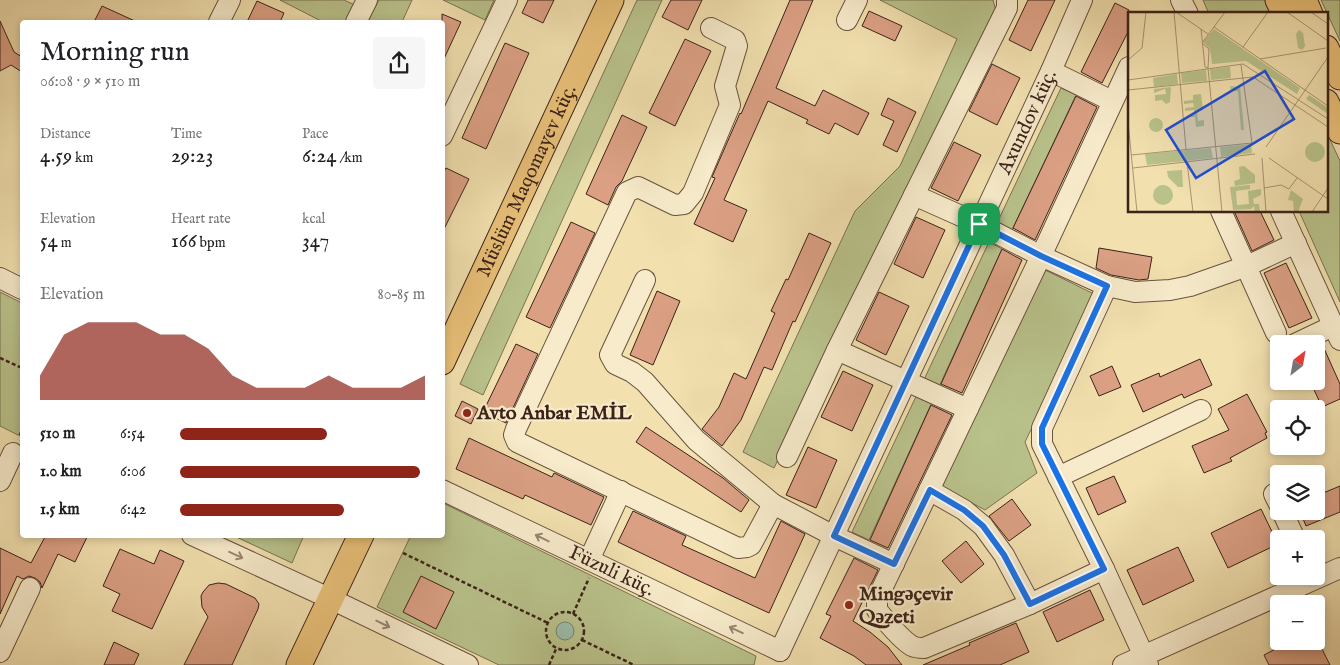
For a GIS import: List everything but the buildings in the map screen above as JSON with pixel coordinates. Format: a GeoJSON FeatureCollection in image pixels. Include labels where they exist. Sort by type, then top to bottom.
{"type":"FeatureCollection","features":[{"type":"Feature","properties":{"kind":"main road","name":"Müslüm Maqomayev küç."},"geometry":{"type":"LineString","coordinates":[[445,356],[611,0]]}},
{"type":"Feature","properties":{"kind":"main road"},"geometry":{"type":"LineString","coordinates":[[1278,0],[1284,12]]}},
{"type":"Feature","properties":{"kind":"main road"},"geometry":{"type":"LineString","coordinates":[[1304,0],[1309,12]]}},
{"type":"Feature","properties":{"kind":"main road"},"geometry":{"type":"LineString","coordinates":[[1328,52],[1340,77]]}},
{"type":"Feature","properties":{"kind":"main road"},"geometry":{"type":"LineString","coordinates":[[1328,106],[1340,132]]}},
{"type":"Feature","properties":{"kind":"main road"},"geometry":{"type":"LineString","coordinates":[[299,665],[360,538]]}},
{"type":"Feature","properties":{"kind":"street"},"geometry":{"type":"LineString","coordinates":[[220,20],[230,0]]}},
{"type":"Feature","properties":{"kind":"street"},"geometry":{"type":"LineString","coordinates":[[357,20],[367,0]]}},
{"type":"Feature","properties":{"kind":"street"},"geometry":{"type":"LineString","coordinates":[[445,130],[506,0]]}},
{"type":"Feature","properties":{"kind":"street"},"geometry":{"type":"LineString","coordinates":[[847,20],[857,0]]}},
{"type":"Feature","properties":{"kind":"street"},"geometry":{"type":"LineString","coordinates":[[786,457],[1006,8],[1007,0]]}},
{"type":"Feature","properties":{"kind":"street","name":"Axundov küç."},"geometry":{"type":"LineString","coordinates":[[782,658],[834,536],[1051,71],[1082,0]]}},
{"type":"Feature","properties":{"kind":"street"},"geometry":{"type":"LineString","coordinates":[[1181,0],[1187,12]]}},
{"type":"Feature","properties":{"kind":"street"},"geometry":{"type":"LineString","coordinates":[[711,28],[735,40],[737,46],[726,77],[725,86],[730,105],[693,193],[684,204],[675,205],[638,187],[627,192],[514,435],[517,442],[738,548],[751,545],[773,504]]}},
{"type":"Feature","properties":{"kind":"street"},"geometry":{"type":"LineString","coordinates":[[1104,569],[1030,604],[924,648],[914,647],[905,641],[877,610],[877,598],[930,490],[1128,69]]}},
{"type":"Feature","properties":{"kind":"street"},"geometry":{"type":"LineString","coordinates":[[1051,71],[1112,101]]}},
{"type":"Feature","properties":{"kind":"street"},"geometry":{"type":"LineString","coordinates":[[914,195],[1107,286],[1135,292],[1170,290],[1190,286],[1247,266],[1296,243]]}},
{"type":"Feature","properties":{"kind":"street"},"geometry":{"type":"LineString","coordinates":[[1221,212],[1276,333]]}},
{"type":"Feature","properties":{"kind":"street"},"geometry":{"type":"LineString","coordinates":[[1281,212],[1337,333]]}},
{"type":"Feature","properties":{"kind":"street"},"geometry":{"type":"LineString","coordinates":[[0,278],[20,288]]}},
{"type":"Feature","properties":{"kind":"street"},"geometry":{"type":"LineString","coordinates":[[644,280],[610,355],[615,364],[632,372],[645,382],[696,440],[773,504],[834,536],[894,564]]}},
{"type":"Feature","properties":{"kind":"street"},"geometry":{"type":"LineString","coordinates":[[1107,286],[1042,428],[1042,444],[1104,569],[1146,660]]}},
{"type":"Feature","properties":{"kind":"street"},"geometry":{"type":"LineString","coordinates":[[837,350],[968,409]]}},
{"type":"Feature","properties":{"kind":"street"},"geometry":{"type":"LineString","coordinates":[[1058,477],[1200,410]]}},
{"type":"Feature","properties":{"kind":"street"},"geometry":{"type":"LineString","coordinates":[[0,481],[14,448]]}},
{"type":"Feature","properties":{"kind":"street"},"geometry":{"type":"LineString","coordinates":[[930,490],[964,510],[983,526],[1004,555],[1030,604]]}},
{"type":"Feature","properties":{"kind":"street"},"geometry":{"type":"LineString","coordinates":[[590,567],[621,491]]}},
{"type":"Feature","properties":{"kind":"street","name":"Füzuli küç."},"geometry":{"type":"LineString","coordinates":[[445,492],[590,567],[782,658]]}},
{"type":"Feature","properties":{"kind":"street"},"geometry":{"type":"LineString","coordinates":[[199,538],[331,599],[455,662]]}},
{"type":"Feature","properties":{"kind":"street"},"geometry":{"type":"LineString","coordinates":[[1325,574],[1340,568]]}},
{"type":"Feature","properties":{"kind":"street"},"geometry":{"type":"LineString","coordinates":[[1123,665],[1146,660],[1300,585]]}},
{"type":"Feature","properties":{"kind":"street"},"geometry":{"type":"LineString","coordinates":[[0,652],[30,588]]}},
{"type":"Feature","properties":{"kind":"path"},"geometry":{"type":"LineString","coordinates":[[0,358],[20,367]]}},
{"type":"Feature","properties":{"kind":"path"},"geometry":{"type":"LineString","coordinates":[[14,448],[20,434]]}},
{"type":"Feature","properties":{"kind":"path"},"geometry":{"type":"LineString","coordinates":[[403,553],[548,623]]}},
{"type":"Feature","properties":{"kind":"path"},"geometry":{"type":"LineString","coordinates":[[574,614],[590,567]]}},
{"type":"Feature","properties":{"kind":"path"},"geometry":{"type":"LineString","coordinates":[[559,613],[574,614],[583,625],[584,633],[582,640],[578,646],[571,650],[556,649],[547,638],[546,630],[548,623],[552,617],[559,613]]}},
{"type":"Feature","properties":{"kind":"path"},"geometry":{"type":"LineString","coordinates":[[582,640],[634,665]]}},
{"type":"Feature","properties":{"kind":"path"},"geometry":{"type":"LineString","coordinates":[[549,665],[556,649]]}},
{"type":"Feature","properties":{"kind":"green space"},"geometry":{"type":"Polygon","coordinates":[[[280,0],[344,0],[372,13],[379,0],[412,0],[403,20],[319,20],[280,0]]]}},
{"type":"Feature","properties":{"kind":"green space"},"geometry":{"type":"Polygon","coordinates":[[[443,0],[494,0],[485,20],[443,0]]]}},
{"type":"Feature","properties":{"kind":"green space"},"geometry":{"type":"Polygon","coordinates":[[[637,0],[662,0],[483,395],[460,384],[637,0]]]}},
{"type":"Feature","properties":{"kind":"green space"},"geometry":{"type":"Polygon","coordinates":[[[880,0],[993,0],[996,11],[774,468],[743,452],[855,211],[900,166],[957,39],[880,0]]]}},
{"type":"Feature","properties":{"kind":"green space"},"geometry":{"type":"Polygon","coordinates":[[[1203,0],[1265,0],[1271,12],[1208,12],[1203,0]]]}},
{"type":"Feature","properties":{"kind":"green space"},"geometry":{"type":"Polygon","coordinates":[[[1321,0],[1340,0],[1340,41],[1328,12],[1321,0]]]}},
{"type":"Feature","properties":{"kind":"green space"},"geometry":{"type":"Polygon","coordinates":[[[1061,88],[1076,95],[1012,230],[997,223],[1061,88]]]}},
{"type":"Feature","properties":{"kind":"green space"},"geometry":{"type":"Polygon","coordinates":[[[1328,135],[1340,161],[1340,302],[1299,212],[1328,212],[1328,135]]]}},
{"type":"Feature","properties":{"kind":"green space"},"geometry":{"type":"Polygon","coordinates":[[[989,242],[1002,249],[869,540],[852,532],[989,242]]]}},
{"type":"Feature","properties":{"kind":"green space"},"geometry":{"type":"Polygon","coordinates":[[[1043,269],[1096,295],[1025,442],[1037,473],[985,510],[939,485],[1043,269]]]}},
{"type":"Feature","properties":{"kind":"green space"},"geometry":{"type":"Polygon","coordinates":[[[0,292],[20,302],[20,436],[0,426],[0,292]]]}},
{"type":"Feature","properties":{"kind":"green space"},"geometry":{"type":"Polygon","coordinates":[[[445,504],[756,656],[754,665],[499,665],[377,607],[410,538],[445,538],[445,504]]]}},
{"type":"Feature","properties":{"kind":"green space"},"geometry":{"type":"Polygon","coordinates":[[[238,538],[303,538],[292,563],[238,538]]]}},
{"type":"Feature","properties":{"kind":"shaded area"},"geometry":{"type":"Polygon","coordinates":[[[561,622],[569,622],[574,627],[572,638],[561,640],[556,635],[556,627],[561,622]]]}},
{"type":"Feature","properties":{"kind":"place","name":"Avto Anbar EMİL"},"geometry":{"type":"Point","coordinates":[467,413]}},
{"type":"Feature","properties":{"kind":"place","name":"Mingəçevir Qəzeti"},"geometry":{"type":"Point","coordinates":[849,605]}},
{"type":"Feature","properties":{"kind":"route"},"geometry":{"type":"LineString","coordinates":[[979,224],[1041,256],[1107,286],[1042,428],[1042,444],[1104,569],[1030,604],[1004,555],[983,526],[964,510],[930,490],[894,564],[834,536],[979,224]]}}]}
